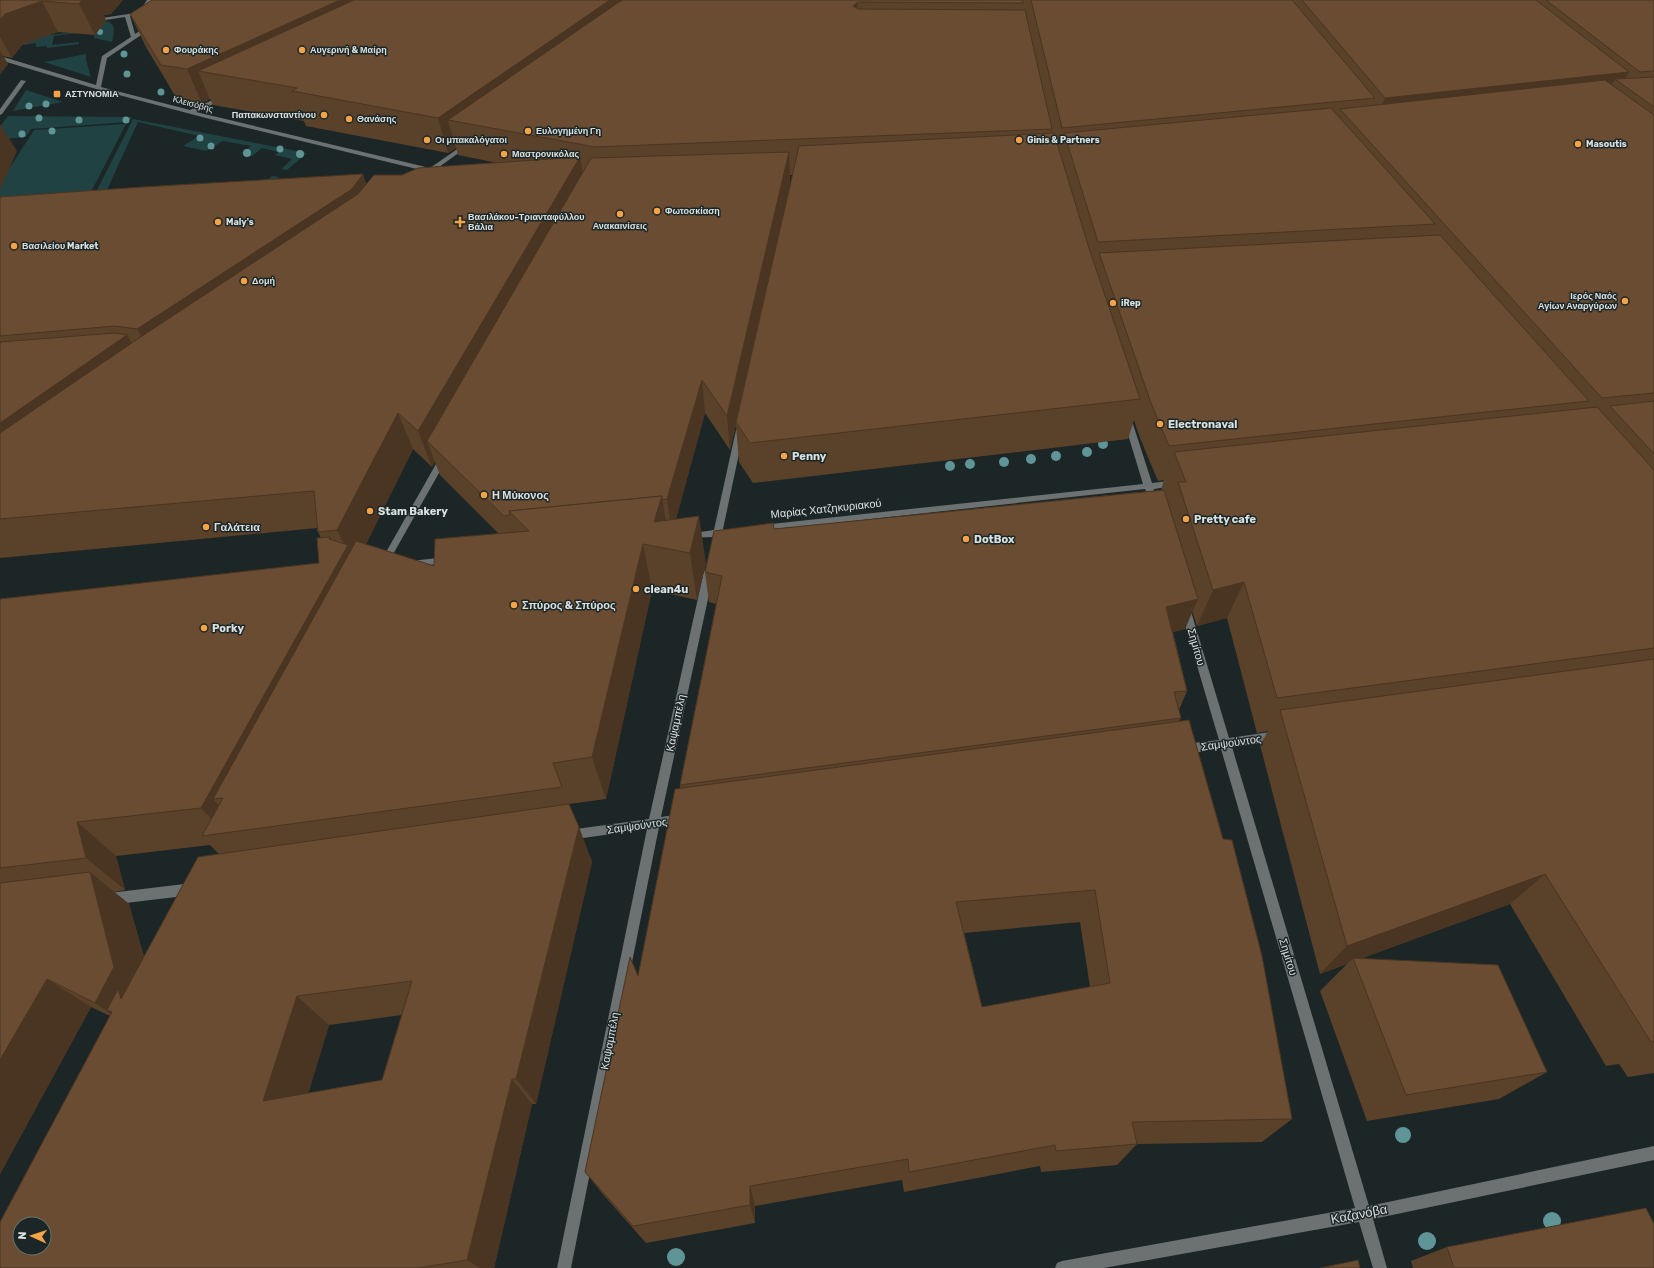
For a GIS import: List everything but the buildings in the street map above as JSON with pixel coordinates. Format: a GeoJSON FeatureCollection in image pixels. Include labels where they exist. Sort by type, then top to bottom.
{"type":"FeatureCollection","features":[{"type":"Feature","properties":{"kind":"street"},"geometry":{"type":"LineString","coordinates":[[88,20],[127,16],[140,12],[150,0]]}},
{"type":"Feature","properties":{"kind":"street"},"geometry":{"type":"LineString","coordinates":[[127,16],[133,38]]}},
{"type":"Feature","properties":{"kind":"street"},"geometry":{"type":"LineString","coordinates":[[98,88],[104,57],[152,25]]}},
{"type":"Feature","properties":{"kind":"street","name":"Κλεισόβης"},"geometry":{"type":"LineString","coordinates":[[0,58],[98,88],[434,172]]}},
{"type":"Feature","properties":{"kind":"street"},"geometry":{"type":"LineString","coordinates":[[0,113],[23,81]]}},
{"type":"Feature","properties":{"kind":"street"},"geometry":{"type":"LineString","coordinates":[[191,112],[234,92]]}},
{"type":"Feature","properties":{"kind":"street"},"geometry":{"type":"LineString","coordinates":[[419,179],[434,172],[476,138]]}},
{"type":"Feature","properties":{"kind":"street"},"geometry":{"type":"LineString","coordinates":[[1125,411],[1153,501]]}},
{"type":"Feature","properties":{"kind":"street"},"geometry":{"type":"LineString","coordinates":[[714,548],[743,418]]}},
{"type":"Feature","properties":{"kind":"street"},"geometry":{"type":"LineString","coordinates":[[448,450],[385,568],[460,559]]}},
{"type":"Feature","properties":{"kind":"street","name":"Μαρίας Χατζηκυριακού"},"geometry":{"type":"LineString","coordinates":[[679,537],[1188,481]]}},
{"type":"Feature","properties":{"kind":"street","name":"Καψαμπέλη"},"geometry":{"type":"LineString","coordinates":[[564,1268],[654,823],[711,564]]}},
{"type":"Feature","properties":{"kind":"street","name":"Σημίτου"},"geometry":{"type":"LineString","coordinates":[[1182,600],[1380,1268]]}},
{"type":"Feature","properties":{"kind":"street","name":"Σαμψούντος"},"geometry":{"type":"LineString","coordinates":[[1170,751],[1287,735]]}},
{"type":"Feature","properties":{"kind":"street","name":"Σαμψούντος"},"geometry":{"type":"LineString","coordinates":[[559,837],[693,818]]}},
{"type":"Feature","properties":{"kind":"street"},"geometry":{"type":"LineString","coordinates":[[101,900],[203,888]]}},
{"type":"Feature","properties":{"kind":"street","name":"Καζανόβα"},"geometry":{"type":"LineString","coordinates":[[1062,1268],[1364,1214],[1654,1153]]}},
{"type":"Feature","properties":{"kind":"shaded area"},"geometry":{"type":"Polygon","coordinates":[[[95,21],[106,21],[112,24],[114,31],[112,42],[94,38],[95,21]]]}},
{"type":"Feature","properties":{"kind":"shaded area"},"geometry":{"type":"Polygon","coordinates":[[[84,31],[54,36],[52,45],[79,42],[79,44],[47,48],[47,46],[36,47],[36,43],[24,45],[25,42],[16,39],[84,31]]]}},
{"type":"Feature","properties":{"kind":"shaded area"},"geometry":{"type":"Polygon","coordinates":[[[86,54],[86,60],[91,77],[44,62],[86,54]]]}},
{"type":"Feature","properties":{"kind":"shaded area"},"geometry":{"type":"Polygon","coordinates":[[[26,90],[63,102],[13,111],[26,90]]]}},
{"type":"Feature","properties":{"kind":"shaded area"},"geometry":{"type":"Polygon","coordinates":[[[8,116],[132,117],[128,122],[31,129],[26,137],[5,139],[0,127],[8,116]]]}},
{"type":"Feature","properties":{"kind":"shaded area"},"geometry":{"type":"Polygon","coordinates":[[[133,119],[307,153],[287,170],[281,169],[292,159],[275,155],[279,152],[262,148],[252,156],[241,153],[251,146],[223,141],[206,151],[183,146],[199,136],[138,122],[106,192],[262,184],[272,176],[279,177],[266,188],[92,200],[133,119]]]}},
{"type":"Feature","properties":{"kind":"shaded area"},"geometry":{"type":"Polygon","coordinates":[[[126,124],[91,192],[0,198],[0,183],[34,130],[126,124]]]}},
{"type":"Feature","properties":{"kind":"place","name":"Φουράκης"},"geometry":{"type":"Point","coordinates":[166,50]}},
{"type":"Feature","properties":{"kind":"place","name":"Αυγερινή & Μαίρη"},"geometry":{"type":"Point","coordinates":[302,50]}},
{"type":"Feature","properties":{"kind":"place","name":"ΑΣΤΥΝΟΜΙΑ"},"geometry":{"type":"Point","coordinates":[57,94]}},
{"type":"Feature","properties":{"kind":"place","name":"Παπακωνσταντίνου"},"geometry":{"type":"Point","coordinates":[324,115]}},
{"type":"Feature","properties":{"kind":"place","name":"Θανάσης"},"geometry":{"type":"Point","coordinates":[349,119]}},
{"type":"Feature","properties":{"kind":"place","name":"Ευλογημένη Γη"},"geometry":{"type":"Point","coordinates":[528,131]}},
{"type":"Feature","properties":{"kind":"place","name":"Οι μπακαλόγατοι"},"geometry":{"type":"Point","coordinates":[427,140]}},
{"type":"Feature","properties":{"kind":"place","name":"Ginis & Partners"},"geometry":{"type":"Point","coordinates":[1019,140]}},
{"type":"Feature","properties":{"kind":"place","name":"Masoutis"},"geometry":{"type":"Point","coordinates":[1578,144]}},
{"type":"Feature","properties":{"kind":"place","name":"Μαστρονικόλας"},"geometry":{"type":"Point","coordinates":[504,154]}},
{"type":"Feature","properties":{"kind":"place","name":"Φωτοσκίαση"},"geometry":{"type":"Point","coordinates":[657,211]}},
{"type":"Feature","properties":{"kind":"place","name":"Ανακαινίσεις"},"geometry":{"type":"Point","coordinates":[620,214]}},
{"type":"Feature","properties":{"kind":"place","name":"Maly's"},"geometry":{"type":"Point","coordinates":[218,222]}},
{"type":"Feature","properties":{"kind":"place","name":"Βασιλάκου-Τριανταφύλλου Βάλια"},"geometry":{"type":"Point","coordinates":[460,222]}},
{"type":"Feature","properties":{"kind":"place","name":"Βασιλείου Market"},"geometry":{"type":"Point","coordinates":[14,246]}},
{"type":"Feature","properties":{"kind":"place","name":"Δομή"},"geometry":{"type":"Point","coordinates":[244,281]}},
{"type":"Feature","properties":{"kind":"place","name":"Ιερός Ναός Αγίων Αναργύρων"},"geometry":{"type":"Point","coordinates":[1625,301]}},
{"type":"Feature","properties":{"kind":"place","name":"iRep"},"geometry":{"type":"Point","coordinates":[1113,303]}},
{"type":"Feature","properties":{"kind":"place","name":"Electronaval"},"geometry":{"type":"Point","coordinates":[1160,424]}},
{"type":"Feature","properties":{"kind":"place","name":"Penny"},"geometry":{"type":"Point","coordinates":[784,456]}},
{"type":"Feature","properties":{"kind":"place","name":"Η Μύκονος"},"geometry":{"type":"Point","coordinates":[484,495]}},
{"type":"Feature","properties":{"kind":"place","name":"Stam Bakery"},"geometry":{"type":"Point","coordinates":[370,511]}},
{"type":"Feature","properties":{"kind":"place","name":"Pretty cafe"},"geometry":{"type":"Point","coordinates":[1186,519]}},
{"type":"Feature","properties":{"kind":"place","name":"Γαλάτεια"},"geometry":{"type":"Point","coordinates":[206,527]}},
{"type":"Feature","properties":{"kind":"place","name":"DotBox"},"geometry":{"type":"Point","coordinates":[966,539]}},
{"type":"Feature","properties":{"kind":"place","name":"clean4u"},"geometry":{"type":"Point","coordinates":[636,589]}},
{"type":"Feature","properties":{"kind":"place","name":"Σπύρος & Σπύρος"},"geometry":{"type":"Point","coordinates":[514,605]}},
{"type":"Feature","properties":{"kind":"place","name":"Porky"},"geometry":{"type":"Point","coordinates":[204,628]}}]}
